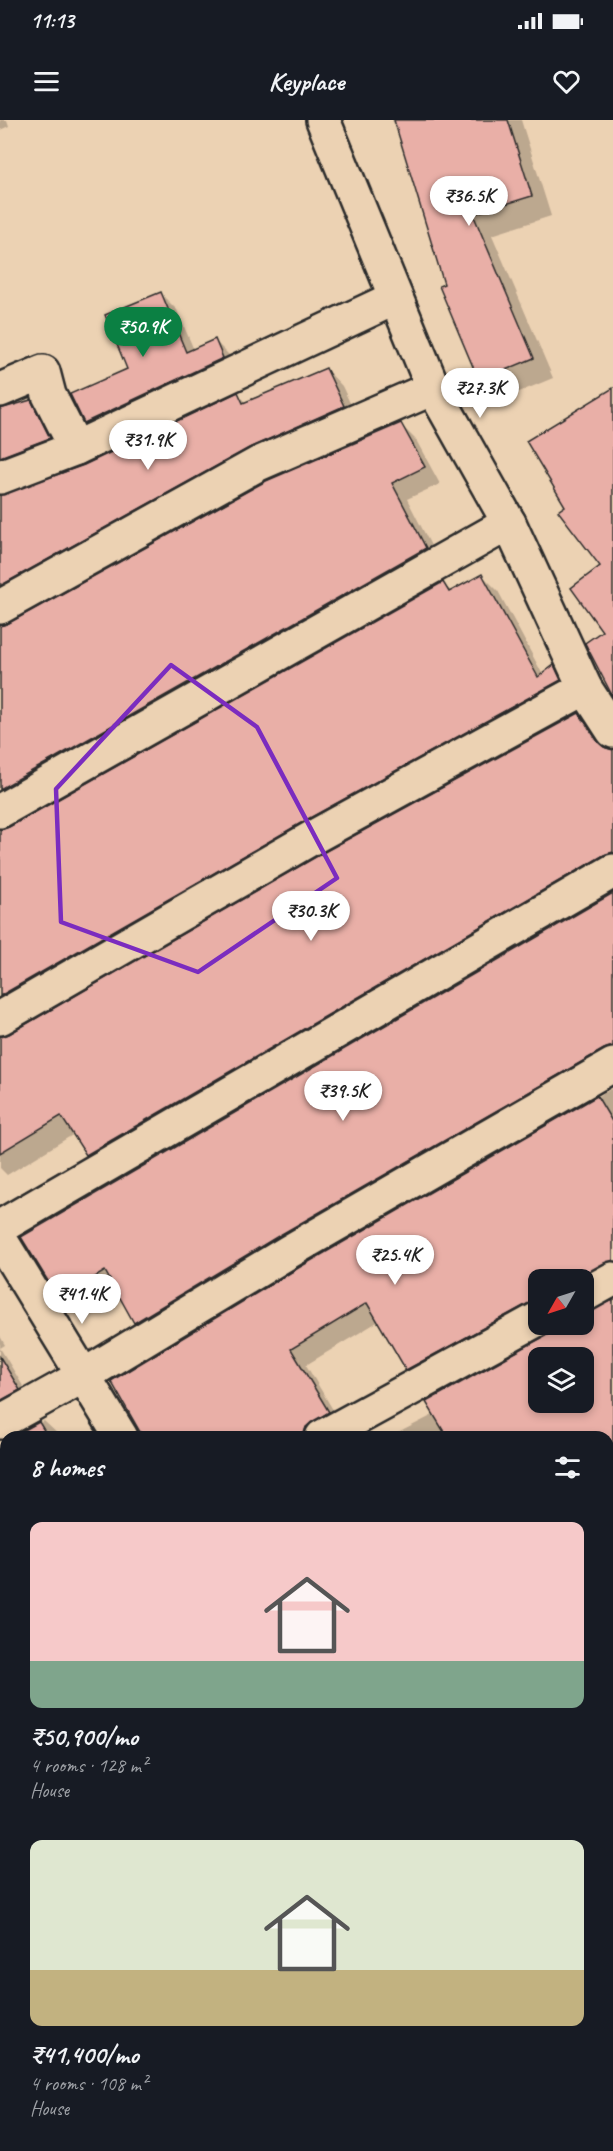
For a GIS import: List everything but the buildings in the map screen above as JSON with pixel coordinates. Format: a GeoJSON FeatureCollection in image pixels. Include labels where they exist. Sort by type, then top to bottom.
{"type":"FeatureCollection","features":[{"type":"Feature","properties":{"kind":"street"},"geometry":{"type":"LineString","coordinates":[[323,120],[433,388],[509,523],[585,688],[613,731]]}},
{"type":"Feature","properties":{"kind":"street"},"geometry":{"type":"LineString","coordinates":[[0,477],[76,448],[395,298]]}},
{"type":"Feature","properties":{"kind":"street"},"geometry":{"type":"LineString","coordinates":[[0,390],[43,372],[49,395],[76,448]]}},
{"type":"Feature","properties":{"kind":"street"},"geometry":{"type":"LineString","coordinates":[[0,607],[258,464],[433,388]]}},
{"type":"Feature","properties":{"kind":"street"},"geometry":{"type":"LineString","coordinates":[[0,811],[509,523]]}},
{"type":"Feature","properties":{"kind":"street"},"geometry":{"type":"LineString","coordinates":[[0,1018],[317,835],[585,688]]}},
{"type":"Feature","properties":{"kind":"street"},"geometry":{"type":"LineString","coordinates":[[0,1227],[613,871]]}},
{"type":"Feature","properties":{"kind":"street"},"geometry":{"type":"LineString","coordinates":[[0,1422],[83,1376],[290,1251],[613,1065]]}},
{"type":"Feature","properties":{"kind":"street"},"geometry":{"type":"LineString","coordinates":[[0,1239],[117,1431]]}},
{"type":"Feature","properties":{"kind":"street"},"geometry":{"type":"LineString","coordinates":[[594,1289],[613,1279]]}},
{"type":"Feature","properties":{"kind":"street"},"geometry":{"type":"LineString","coordinates":[[333,1431],[528,1324]]}},
{"type":"Feature","properties":{"kind":"highlighted area"},"geometry":{"type":"Polygon","coordinates":[[[171,665],[257,727],[337,878],[198,972],[61,922],[56,789],[171,665]]]}}]}
